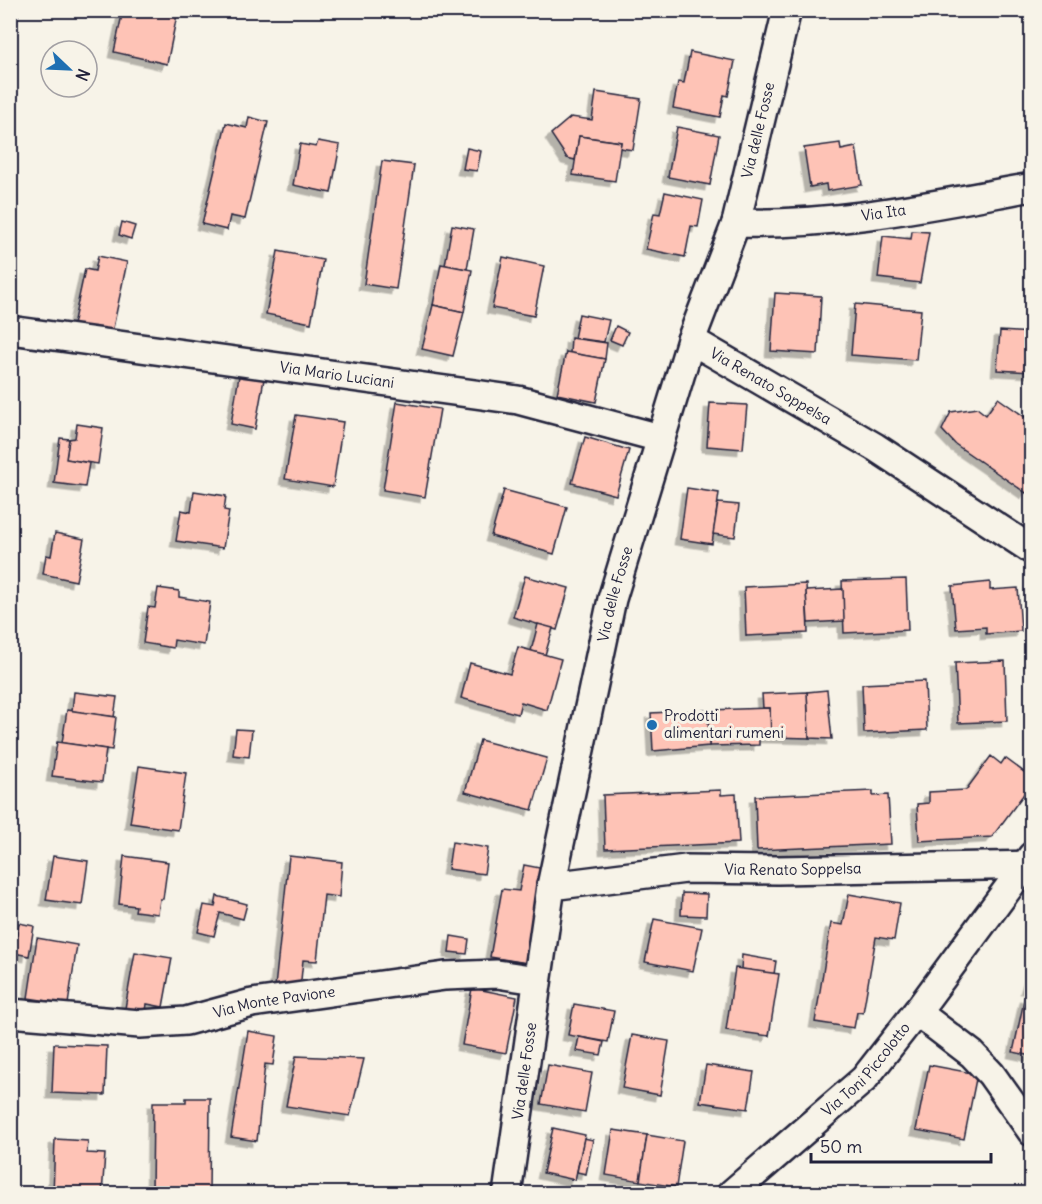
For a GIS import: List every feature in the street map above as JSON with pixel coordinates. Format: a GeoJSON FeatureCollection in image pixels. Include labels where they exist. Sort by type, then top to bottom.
{"type":"FeatureCollection","features":[{"type":"Feature","properties":{"kind":"street","name":"Via delle Fosse"},"geometry":{"type":"LineString","coordinates":[[507,1194],[550,886],[612,599],[691,340],[736,223],[788,10]]}},
{"type":"Feature","properties":{"kind":"street","name":"Via Ita"},"geometry":{"type":"LineString","coordinates":[[736,223],[772,224],[856,218],[1032,187]]}},
{"type":"Feature","properties":{"kind":"street","name":"Via Mario Luciani"},"geometry":{"type":"LineString","coordinates":[[10,330],[518,400],[660,438]]}},
{"type":"Feature","properties":{"kind":"street","name":"Via Renato Soppelsa"},"geometry":{"type":"LineString","coordinates":[[691,340],[876,447],[1032,550]]}},
{"type":"Feature","properties":{"kind":"street","name":"Via Renato Soppelsa"},"geometry":{"type":"LineString","coordinates":[[550,886],[686,869],[778,870],[1030,862]]}},
{"type":"Feature","properties":{"kind":"street","name":"Via Toni Piccolotto"},"geometry":{"type":"LineString","coordinates":[[731,1194],[864,1079],[1030,862]]}},
{"type":"Feature","properties":{"kind":"street","name":"Via Monte Pavione"},"geometry":{"type":"LineString","coordinates":[[10,1013],[140,1024],[186,1020],[252,1003],[445,976],[497,974],[537,980]]}},
{"type":"Feature","properties":{"kind":"street","name":"Via Toni Piccolotto"},"geometry":{"type":"LineString","coordinates":[[917,1012],[972,1054],[991,1074],[1032,1132]]}},
{"type":"Feature","properties":{"kind":"building"},"geometry":{"type":"Polygon","coordinates":[[[10,10],[19,10],[10,50],[10,10]]]}},
{"type":"Feature","properties":{"kind":"building"},"geometry":{"type":"Polygon","coordinates":[[[123,10],[178,10],[167,64],[114,52],[123,10]]]}},
{"type":"Feature","properties":{"kind":"building"},"geometry":{"type":"Polygon","coordinates":[[[690,52],[735,61],[728,96],[724,95],[720,117],[673,108],[678,82],[684,83],[690,52]]]}},
{"type":"Feature","properties":{"kind":"building"},"geometry":{"type":"Polygon","coordinates":[[[596,92],[641,99],[633,150],[620,148],[621,142],[579,136],[575,160],[567,158],[551,134],[571,117],[592,120],[596,92]]]}},
{"type":"Feature","properties":{"kind":"building"},"geometry":{"type":"Polygon","coordinates":[[[249,117],[268,122],[245,219],[230,216],[227,230],[202,224],[226,123],[247,128],[249,117]]]}},
{"type":"Feature","properties":{"kind":"building"},"geometry":{"type":"Polygon","coordinates":[[[677,127],[719,135],[710,185],[668,177],[677,127]]]}},
{"type":"Feature","properties":{"kind":"building"},"geometry":{"type":"Polygon","coordinates":[[[579,136],[621,142],[615,181],[573,175],[579,136]]]}},
{"type":"Feature","properties":{"kind":"building"},"geometry":{"type":"Polygon","coordinates":[[[318,141],[340,145],[331,193],[293,185],[300,144],[316,147],[318,141]]]}},
{"type":"Feature","properties":{"kind":"building"},"geometry":{"type":"Polygon","coordinates":[[[840,143],[841,150],[856,147],[862,185],[827,191],[826,184],[810,187],[804,148],[840,143]]]}},
{"type":"Feature","properties":{"kind":"building"},"geometry":{"type":"Polygon","coordinates":[[[467,148],[481,151],[477,171],[463,169],[467,148]]]}},
{"type":"Feature","properties":{"kind":"building"},"geometry":{"type":"Polygon","coordinates":[[[382,161],[414,165],[396,289],[364,284],[382,161]]]}},
{"type":"Feature","properties":{"kind":"building"},"geometry":{"type":"Polygon","coordinates":[[[665,192],[703,200],[698,227],[691,226],[685,257],[646,249],[654,213],[660,214],[665,192]]]}},
{"type":"Feature","properties":{"kind":"building"},"geometry":{"type":"Polygon","coordinates":[[[122,222],[135,226],[131,239],[119,235],[122,222]]]}},
{"type":"Feature","properties":{"kind":"building"},"geometry":{"type":"Polygon","coordinates":[[[452,225],[474,229],[467,269],[445,265],[452,225]]]}},
{"type":"Feature","properties":{"kind":"building"},"geometry":{"type":"Polygon","coordinates":[[[912,231],[929,232],[920,283],[878,278],[883,236],[911,239],[912,231]]]}},
{"type":"Feature","properties":{"kind":"building"},"geometry":{"type":"Polygon","coordinates":[[[278,251],[323,260],[311,323],[266,314],[278,251]]]}},
{"type":"Feature","properties":{"kind":"building"},"geometry":{"type":"Polygon","coordinates":[[[98,256],[127,262],[112,333],[73,325],[85,269],[95,271],[98,256]]]}},
{"type":"Feature","properties":{"kind":"building"},"geometry":{"type":"Polygon","coordinates":[[[503,257],[544,266],[534,316],[492,308],[503,257]]]}},
{"type":"Feature","properties":{"kind":"building"},"geometry":{"type":"Polygon","coordinates":[[[441,264],[472,270],[464,312],[433,305],[441,264]]]}},
{"type":"Feature","properties":{"kind":"building"},"geometry":{"type":"Polygon","coordinates":[[[775,293],[821,296],[818,354],[771,351],[775,293]]]}},
{"type":"Feature","properties":{"kind":"building"},"geometry":{"type":"Polygon","coordinates":[[[855,304],[921,310],[916,360],[851,355],[855,304]]]}},
{"type":"Feature","properties":{"kind":"building"},"geometry":{"type":"Polygon","coordinates":[[[433,305],[464,312],[453,356],[422,349],[433,305]]]}},
{"type":"Feature","properties":{"kind":"building"},"geometry":{"type":"Polygon","coordinates":[[[579,314],[609,320],[604,342],[574,338],[579,314]]]}},
{"type":"Feature","properties":{"kind":"building"},"geometry":{"type":"Polygon","coordinates":[[[616,326],[628,332],[622,345],[610,340],[616,326]]]}},
{"type":"Feature","properties":{"kind":"building"},"geometry":{"type":"Polygon","coordinates":[[[1000,331],[1032,333],[1032,372],[997,370],[1000,331]]]}},
{"type":"Feature","properties":{"kind":"building"},"geometry":{"type":"Polygon","coordinates":[[[571,338],[607,343],[605,359],[570,353],[571,338]]]}},
{"type":"Feature","properties":{"kind":"building"},"geometry":{"type":"Polygon","coordinates":[[[566,352],[605,359],[596,402],[557,394],[566,352]]]}},
{"type":"Feature","properties":{"kind":"building"},"geometry":{"type":"Polygon","coordinates":[[[241,364],[266,368],[255,429],[231,424],[241,364]]]}},
{"type":"Feature","properties":{"kind":"building"},"geometry":{"type":"Polygon","coordinates":[[[998,398],[1032,422],[1032,430],[1027,436],[1032,439],[1032,485],[1026,493],[955,444],[942,430],[951,412],[977,408],[986,415],[998,398]]]}},
{"type":"Feature","properties":{"kind":"building"},"geometry":{"type":"Polygon","coordinates":[[[397,402],[440,409],[425,497],[383,490],[397,402]]]}},
{"type":"Feature","properties":{"kind":"building"},"geometry":{"type":"Polygon","coordinates":[[[710,403],[747,405],[743,449],[707,446],[710,403]]]}},
{"type":"Feature","properties":{"kind":"building"},"geometry":{"type":"Polygon","coordinates":[[[296,415],[343,422],[333,487],[285,479],[296,415]]]}},
{"type":"Feature","properties":{"kind":"building"},"geometry":{"type":"Polygon","coordinates":[[[77,424],[103,428],[98,464],[66,459],[69,439],[75,438],[77,424]]]}},
{"type":"Feature","properties":{"kind":"building"},"geometry":{"type":"Polygon","coordinates":[[[585,437],[629,450],[616,495],[572,483],[585,437]]]}},
{"type":"Feature","properties":{"kind":"building"},"geometry":{"type":"Polygon","coordinates":[[[60,438],[69,439],[66,459],[89,463],[85,487],[54,483],[60,438]]]}},
{"type":"Feature","properties":{"kind":"building"},"geometry":{"type":"Polygon","coordinates":[[[687,488],[719,493],[712,544],[680,539],[687,488]]]}},
{"type":"Feature","properties":{"kind":"building"},"geometry":{"type":"Polygon","coordinates":[[[504,490],[567,507],[554,554],[491,536],[504,490]]]}},
{"type":"Feature","properties":{"kind":"building"},"geometry":{"type":"Polygon","coordinates":[[[194,491],[226,496],[224,510],[229,511],[223,548],[176,541],[181,510],[191,512],[194,491]]]}},
{"type":"Feature","properties":{"kind":"building"},"geometry":{"type":"Polygon","coordinates":[[[718,503],[739,505],[735,537],[713,534],[718,503]]]}},
{"type":"Feature","properties":{"kind":"building"},"geometry":{"type":"Polygon","coordinates":[[[55,533],[84,539],[76,581],[43,574],[46,555],[51,556],[55,533]]]}},
{"type":"Feature","properties":{"kind":"building"},"geometry":{"type":"Polygon","coordinates":[[[525,576],[569,588],[557,630],[513,617],[525,576]]]}},
{"type":"Feature","properties":{"kind":"building"},"geometry":{"type":"Polygon","coordinates":[[[906,579],[908,630],[844,633],[842,581],[906,579]]]}},
{"type":"Feature","properties":{"kind":"building"},"geometry":{"type":"Polygon","coordinates":[[[990,582],[990,590],[1018,588],[1021,631],[986,634],[986,627],[956,629],[952,586],[990,582]]]}},
{"type":"Feature","properties":{"kind":"building"},"geometry":{"type":"Polygon","coordinates":[[[806,584],[808,633],[746,636],[744,587],[806,584]]]}},
{"type":"Feature","properties":{"kind":"building"},"geometry":{"type":"Polygon","coordinates":[[[158,588],[179,591],[179,597],[210,602],[204,645],[174,640],[173,648],[143,643],[148,607],[155,608],[158,588]]]}},
{"type":"Feature","properties":{"kind":"building"},"geometry":{"type":"Polygon","coordinates":[[[843,589],[844,621],[808,623],[806,591],[843,589]]]}},
{"type":"Feature","properties":{"kind":"building"},"geometry":{"type":"Polygon","coordinates":[[[538,624],[553,628],[545,655],[531,651],[538,624]]]}},
{"type":"Feature","properties":{"kind":"building"},"geometry":{"type":"Polygon","coordinates":[[[518,647],[561,659],[547,710],[521,702],[518,714],[461,698],[470,663],[510,674],[518,647]]]}},
{"type":"Feature","properties":{"kind":"building"},"geometry":{"type":"Polygon","coordinates":[[[1005,661],[1007,721],[958,723],[955,663],[1005,661]]]}},
{"type":"Feature","properties":{"kind":"building"},"geometry":{"type":"Polygon","coordinates":[[[925,681],[927,730],[864,733],[862,684],[925,681]]]}},
{"type":"Feature","properties":{"kind":"building"},"geometry":{"type":"Polygon","coordinates":[[[827,690],[832,739],[809,738],[807,692],[827,690]]]}},
{"type":"Feature","properties":{"kind":"building"},"geometry":{"type":"Polygon","coordinates":[[[74,692],[117,697],[114,717],[72,711],[74,692]]]}},
{"type":"Feature","properties":{"kind":"building"},"geometry":{"type":"Polygon","coordinates":[[[807,692],[809,738],[771,737],[770,708],[763,708],[762,694],[807,692]]]}},
{"type":"Feature","properties":{"kind":"building"},"geometry":{"type":"Polygon","coordinates":[[[770,708],[771,737],[759,737],[759,745],[709,746],[708,710],[770,708]]]}},
{"type":"Feature","properties":{"kind":"building"},"geometry":{"type":"Polygon","coordinates":[[[67,710],[116,717],[112,750],[62,743],[67,710]]]}},
{"type":"Feature","properties":{"kind":"building"},"geometry":{"type":"Polygon","coordinates":[[[708,710],[709,746],[653,751],[651,713],[708,710]]]}},
{"type":"Feature","properties":{"kind":"building"},"geometry":{"type":"Polygon","coordinates":[[[236,729],[252,730],[249,757],[233,755],[236,729]]]}},
{"type":"Feature","properties":{"kind":"building"},"geometry":{"type":"Polygon","coordinates":[[[480,740],[547,758],[532,810],[465,792],[480,740]]]}},
{"type":"Feature","properties":{"kind":"building"},"geometry":{"type":"Polygon","coordinates":[[[57,742],[106,749],[102,782],[52,776],[57,742]]]}},
{"type":"Feature","properties":{"kind":"building"},"geometry":{"type":"Polygon","coordinates":[[[991,756],[1001,764],[1005,758],[1032,778],[1032,783],[992,837],[919,841],[917,804],[929,803],[929,792],[966,790],[991,756]]]}},
{"type":"Feature","properties":{"kind":"building"},"geometry":{"type":"Polygon","coordinates":[[[139,766],[186,773],[178,830],[130,823],[139,766]]]}},
{"type":"Feature","properties":{"kind":"building"},"geometry":{"type":"Polygon","coordinates":[[[721,790],[721,795],[736,794],[739,843],[605,849],[603,795],[721,790]]]}},
{"type":"Feature","properties":{"kind":"building"},"geometry":{"type":"Polygon","coordinates":[[[873,791],[873,796],[888,795],[891,844],[757,850],[755,796],[873,791]]]}},
{"type":"Feature","properties":{"kind":"building"},"geometry":{"type":"Polygon","coordinates":[[[452,842],[488,848],[484,874],[448,869],[452,842]]]}},
{"type":"Feature","properties":{"kind":"building"},"geometry":{"type":"Polygon","coordinates":[[[53,856],[88,861],[82,905],[46,900],[53,856]]]}},
{"type":"Feature","properties":{"kind":"building"},"geometry":{"type":"Polygon","coordinates":[[[124,856],[168,862],[163,899],[160,899],[158,914],[135,911],[136,906],[119,904],[124,856]]]}},
{"type":"Feature","properties":{"kind":"building"},"geometry":{"type":"Polygon","coordinates":[[[289,856],[342,862],[339,897],[324,895],[317,961],[303,960],[300,990],[275,987],[289,856]]]}},
{"type":"Feature","properties":{"kind":"building"},"geometry":{"type":"Polygon","coordinates":[[[524,865],[545,869],[533,964],[490,957],[502,889],[519,891],[524,865]]]}},
{"type":"Feature","properties":{"kind":"building"},"geometry":{"type":"Polygon","coordinates":[[[682,893],[707,894],[706,916],[681,915],[682,893]]]}},
{"type":"Feature","properties":{"kind":"building"},"geometry":{"type":"Polygon","coordinates":[[[849,894],[900,903],[894,940],[876,937],[863,1013],[857,1012],[854,1028],[815,1022],[831,923],[843,925],[849,894]]]}},
{"type":"Feature","properties":{"kind":"building"},"geometry":{"type":"Polygon","coordinates":[[[217,896],[247,904],[243,919],[220,913],[214,936],[198,932],[204,905],[215,907],[217,896]]]}},
{"type":"Feature","properties":{"kind":"building"},"geometry":{"type":"Polygon","coordinates":[[[654,919],[702,928],[693,971],[645,962],[654,919]]]}},
{"type":"Feature","properties":{"kind":"building"},"geometry":{"type":"Polygon","coordinates":[[[19,923],[34,926],[29,956],[14,953],[19,923]]]}},
{"type":"Feature","properties":{"kind":"building"},"geometry":{"type":"Polygon","coordinates":[[[451,936],[469,939],[467,954],[449,952],[451,936]]]}},
{"type":"Feature","properties":{"kind":"building"},"geometry":{"type":"Polygon","coordinates":[[[37,938],[77,945],[68,1004],[28,998],[37,938]]]}},
{"type":"Feature","properties":{"kind":"building"},"geometry":{"type":"Polygon","coordinates":[[[135,952],[172,958],[163,1007],[147,1004],[145,1018],[124,1014],[135,952]]]}},
{"type":"Feature","properties":{"kind":"building"},"geometry":{"type":"Polygon","coordinates":[[[742,955],[776,961],[774,974],[741,969],[742,955]]]}},
{"type":"Feature","properties":{"kind":"building"},"geometry":{"type":"Polygon","coordinates":[[[1032,967],[1032,989],[1026,988],[1032,967]]]}},
{"type":"Feature","properties":{"kind":"building"},"geometry":{"type":"Polygon","coordinates":[[[735,968],[779,974],[769,1036],[726,1030],[735,968]]]}},
{"type":"Feature","properties":{"kind":"building"},"geometry":{"type":"Polygon","coordinates":[[[472,988],[517,997],[506,1053],[462,1045],[472,988]]]}},
{"type":"Feature","properties":{"kind":"building"},"geometry":{"type":"Polygon","coordinates":[[[1025,996],[1032,997],[1032,1056],[1013,1052],[1025,996]]]}},
{"type":"Feature","properties":{"kind":"building"},"geometry":{"type":"Polygon","coordinates":[[[574,1004],[614,1011],[608,1042],[568,1035],[574,1004]]]}},
{"type":"Feature","properties":{"kind":"building"},"geometry":{"type":"Polygon","coordinates":[[[248,1031],[277,1036],[273,1065],[265,1064],[257,1141],[231,1137],[248,1031]]]}},
{"type":"Feature","properties":{"kind":"building"},"geometry":{"type":"Polygon","coordinates":[[[632,1035],[669,1041],[660,1095],[622,1088],[632,1035]]]}},
{"type":"Feature","properties":{"kind":"building"},"geometry":{"type":"Polygon","coordinates":[[[579,1037],[604,1042],[601,1055],[576,1051],[579,1037]]]}},
{"type":"Feature","properties":{"kind":"building"},"geometry":{"type":"Polygon","coordinates":[[[54,1044],[107,1046],[105,1095],[52,1093],[54,1044]]]}},
{"type":"Feature","properties":{"kind":"building"},"geometry":{"type":"Polygon","coordinates":[[[296,1056],[364,1059],[350,1116],[286,1106],[296,1056]]]}},
{"type":"Feature","properties":{"kind":"building"},"geometry":{"type":"Polygon","coordinates":[[[548,1065],[592,1073],[585,1112],[541,1104],[548,1065]]]}},
{"type":"Feature","properties":{"kind":"building"},"geometry":{"type":"Polygon","coordinates":[[[706,1065],[754,1072],[748,1109],[700,1102],[706,1065]]]}},
{"type":"Feature","properties":{"kind":"building"},"geometry":{"type":"Polygon","coordinates":[[[929,1065],[977,1074],[964,1139],[916,1130],[929,1065]]]}},
{"type":"Feature","properties":{"kind":"building"},"geometry":{"type":"Polygon","coordinates":[[[186,1098],[210,1098],[209,1194],[152,1194],[153,1102],[186,1102],[186,1098]]]}},
{"type":"Feature","properties":{"kind":"building"},"geometry":{"type":"Polygon","coordinates":[[[553,1128],[585,1135],[575,1180],[543,1173],[553,1128]]]}},
{"type":"Feature","properties":{"kind":"building"},"geometry":{"type":"Polygon","coordinates":[[[613,1130],[647,1135],[640,1181],[606,1175],[613,1130]]]}},
{"type":"Feature","properties":{"kind":"building"},"geometry":{"type":"Polygon","coordinates":[[[647,1135],[683,1141],[676,1187],[640,1181],[647,1135]]]}},
{"type":"Feature","properties":{"kind":"building"},"geometry":{"type":"Polygon","coordinates":[[[584,1138],[593,1140],[586,1174],[577,1172],[584,1138]]]}},
{"type":"Feature","properties":{"kind":"building"},"geometry":{"type":"Polygon","coordinates":[[[55,1139],[88,1141],[87,1153],[105,1154],[102,1194],[53,1194],[55,1139]]]}},
{"type":"Feature","properties":{"kind":"place","name":"Prodotti alimentari rumeni"},"geometry":{"type":"Point","coordinates":[652,725]}}]}
